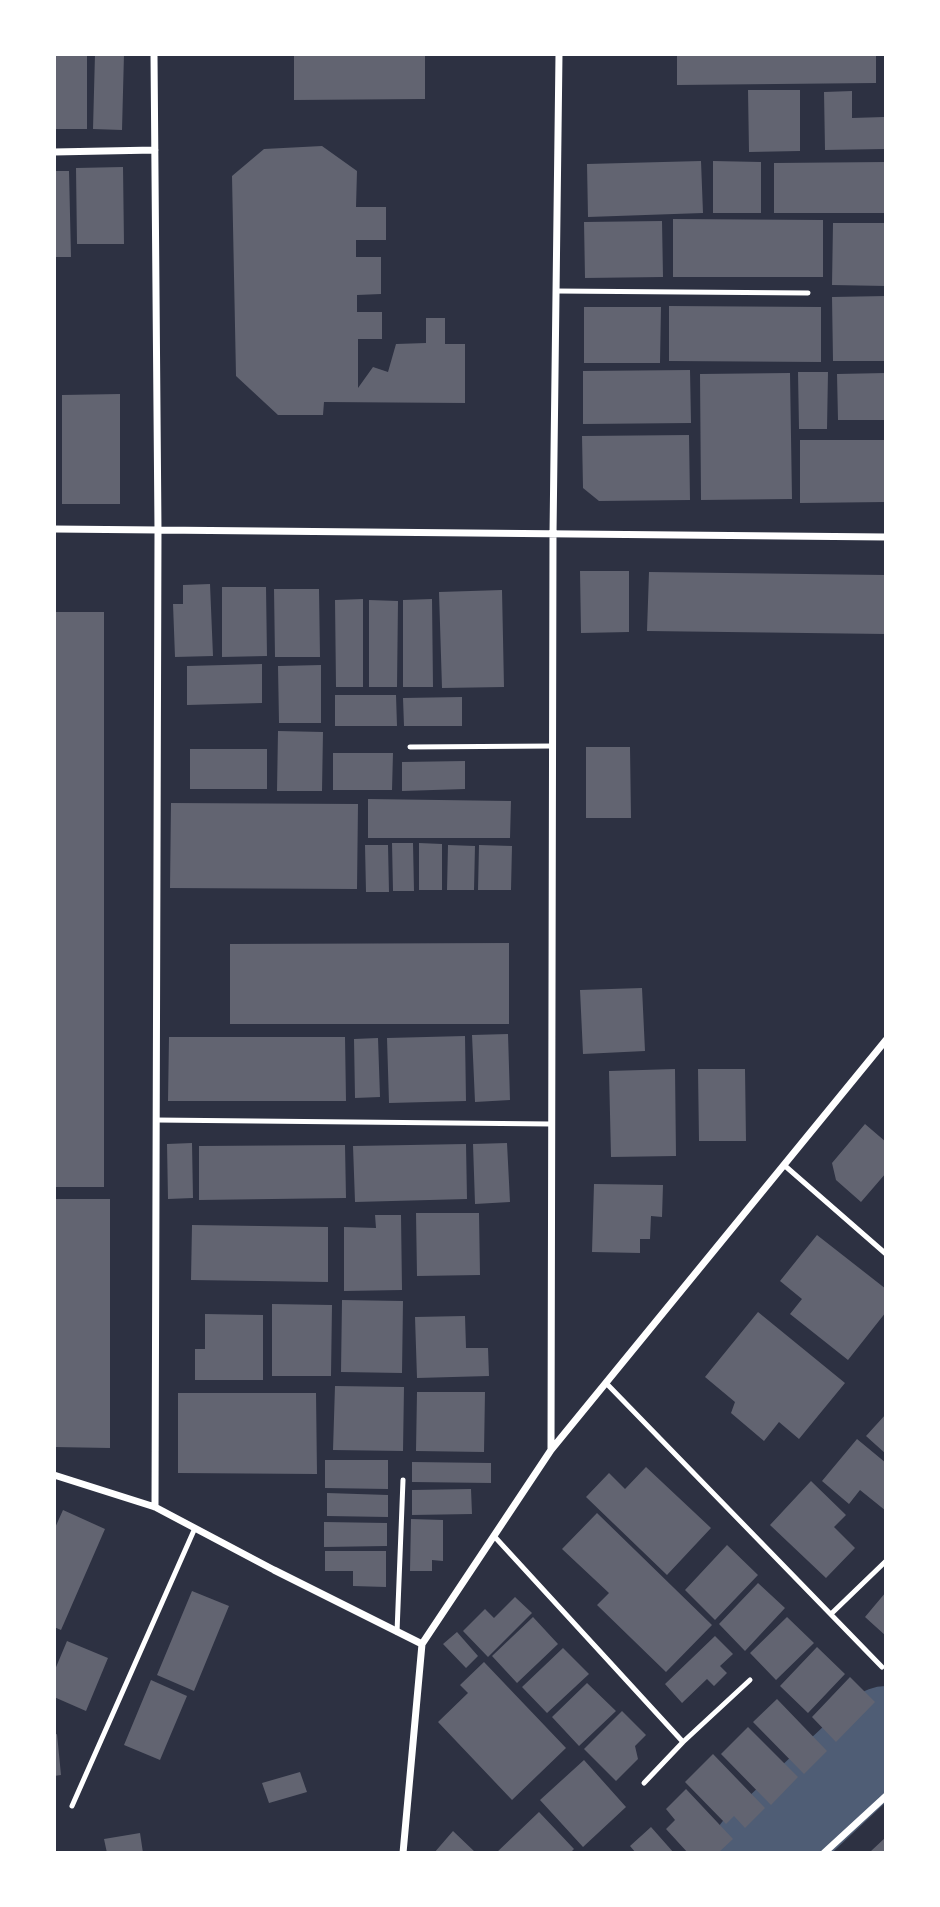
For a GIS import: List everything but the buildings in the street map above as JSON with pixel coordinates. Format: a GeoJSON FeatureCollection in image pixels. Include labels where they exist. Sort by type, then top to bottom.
{"type":"FeatureCollection","features":[{"type":"Feature","properties":{"kind":"street"},"geometry":{"type":"LineString","coordinates":[[154,54],[158,530],[155,1507]]}},
{"type":"Feature","properties":{"kind":"street"},"geometry":{"type":"LineString","coordinates":[[551,1450],[553,534],[559,54]]}},
{"type":"Feature","properties":{"kind":"street"},"geometry":{"type":"LineString","coordinates":[[54,152],[155,150]]}},
{"type":"Feature","properties":{"kind":"street"},"geometry":{"type":"LineString","coordinates":[[54,529],[886,537]]}},
{"type":"Feature","properties":{"kind":"street"},"geometry":{"type":"LineString","coordinates":[[403,1853],[422,1644],[551,1450],[886,1040]]}},
{"type":"Feature","properties":{"kind":"street"},"geometry":{"type":"LineString","coordinates":[[54,1475],[155,1507],[422,1644]]}},
{"type":"Feature","properties":{"kind":"street"},"geometry":{"type":"LineString","coordinates":[[824,1853],[835,1849],[886,1796]]}},
{"type":"Feature","properties":{"kind":"lane"},"geometry":{"type":"LineString","coordinates":[[556,291],[808,293]]}},
{"type":"Feature","properties":{"kind":"lane"},"geometry":{"type":"LineString","coordinates":[[410,747],[553,746]]}},
{"type":"Feature","properties":{"kind":"lane"},"geometry":{"type":"LineString","coordinates":[[156,1120],[551,1124]]}},
{"type":"Feature","properties":{"kind":"lane"},"geometry":{"type":"LineString","coordinates":[[784,1165],[886,1254]]}},
{"type":"Feature","properties":{"kind":"lane"},"geometry":{"type":"LineString","coordinates":[[606,1383],[882,1667]]}},
{"type":"Feature","properties":{"kind":"lane"},"geometry":{"type":"LineString","coordinates":[[397,1632],[403,1480]]}},
{"type":"Feature","properties":{"kind":"lane"},"geometry":{"type":"LineString","coordinates":[[72,1805],[195,1528]]}},
{"type":"Feature","properties":{"kind":"lane"},"geometry":{"type":"LineString","coordinates":[[494,1536],[682,1742]]}},
{"type":"Feature","properties":{"kind":"lane"},"geometry":{"type":"LineString","coordinates":[[831,1614],[886,1561]]}},
{"type":"Feature","properties":{"kind":"lane"},"geometry":{"type":"LineString","coordinates":[[644,1783],[682,1742],[750,1680]]}},
{"type":"Feature","properties":{"kind":"waterway"},"geometry":{"type":"LineString","coordinates":[[760,1853],[886,1735]]}}]}
